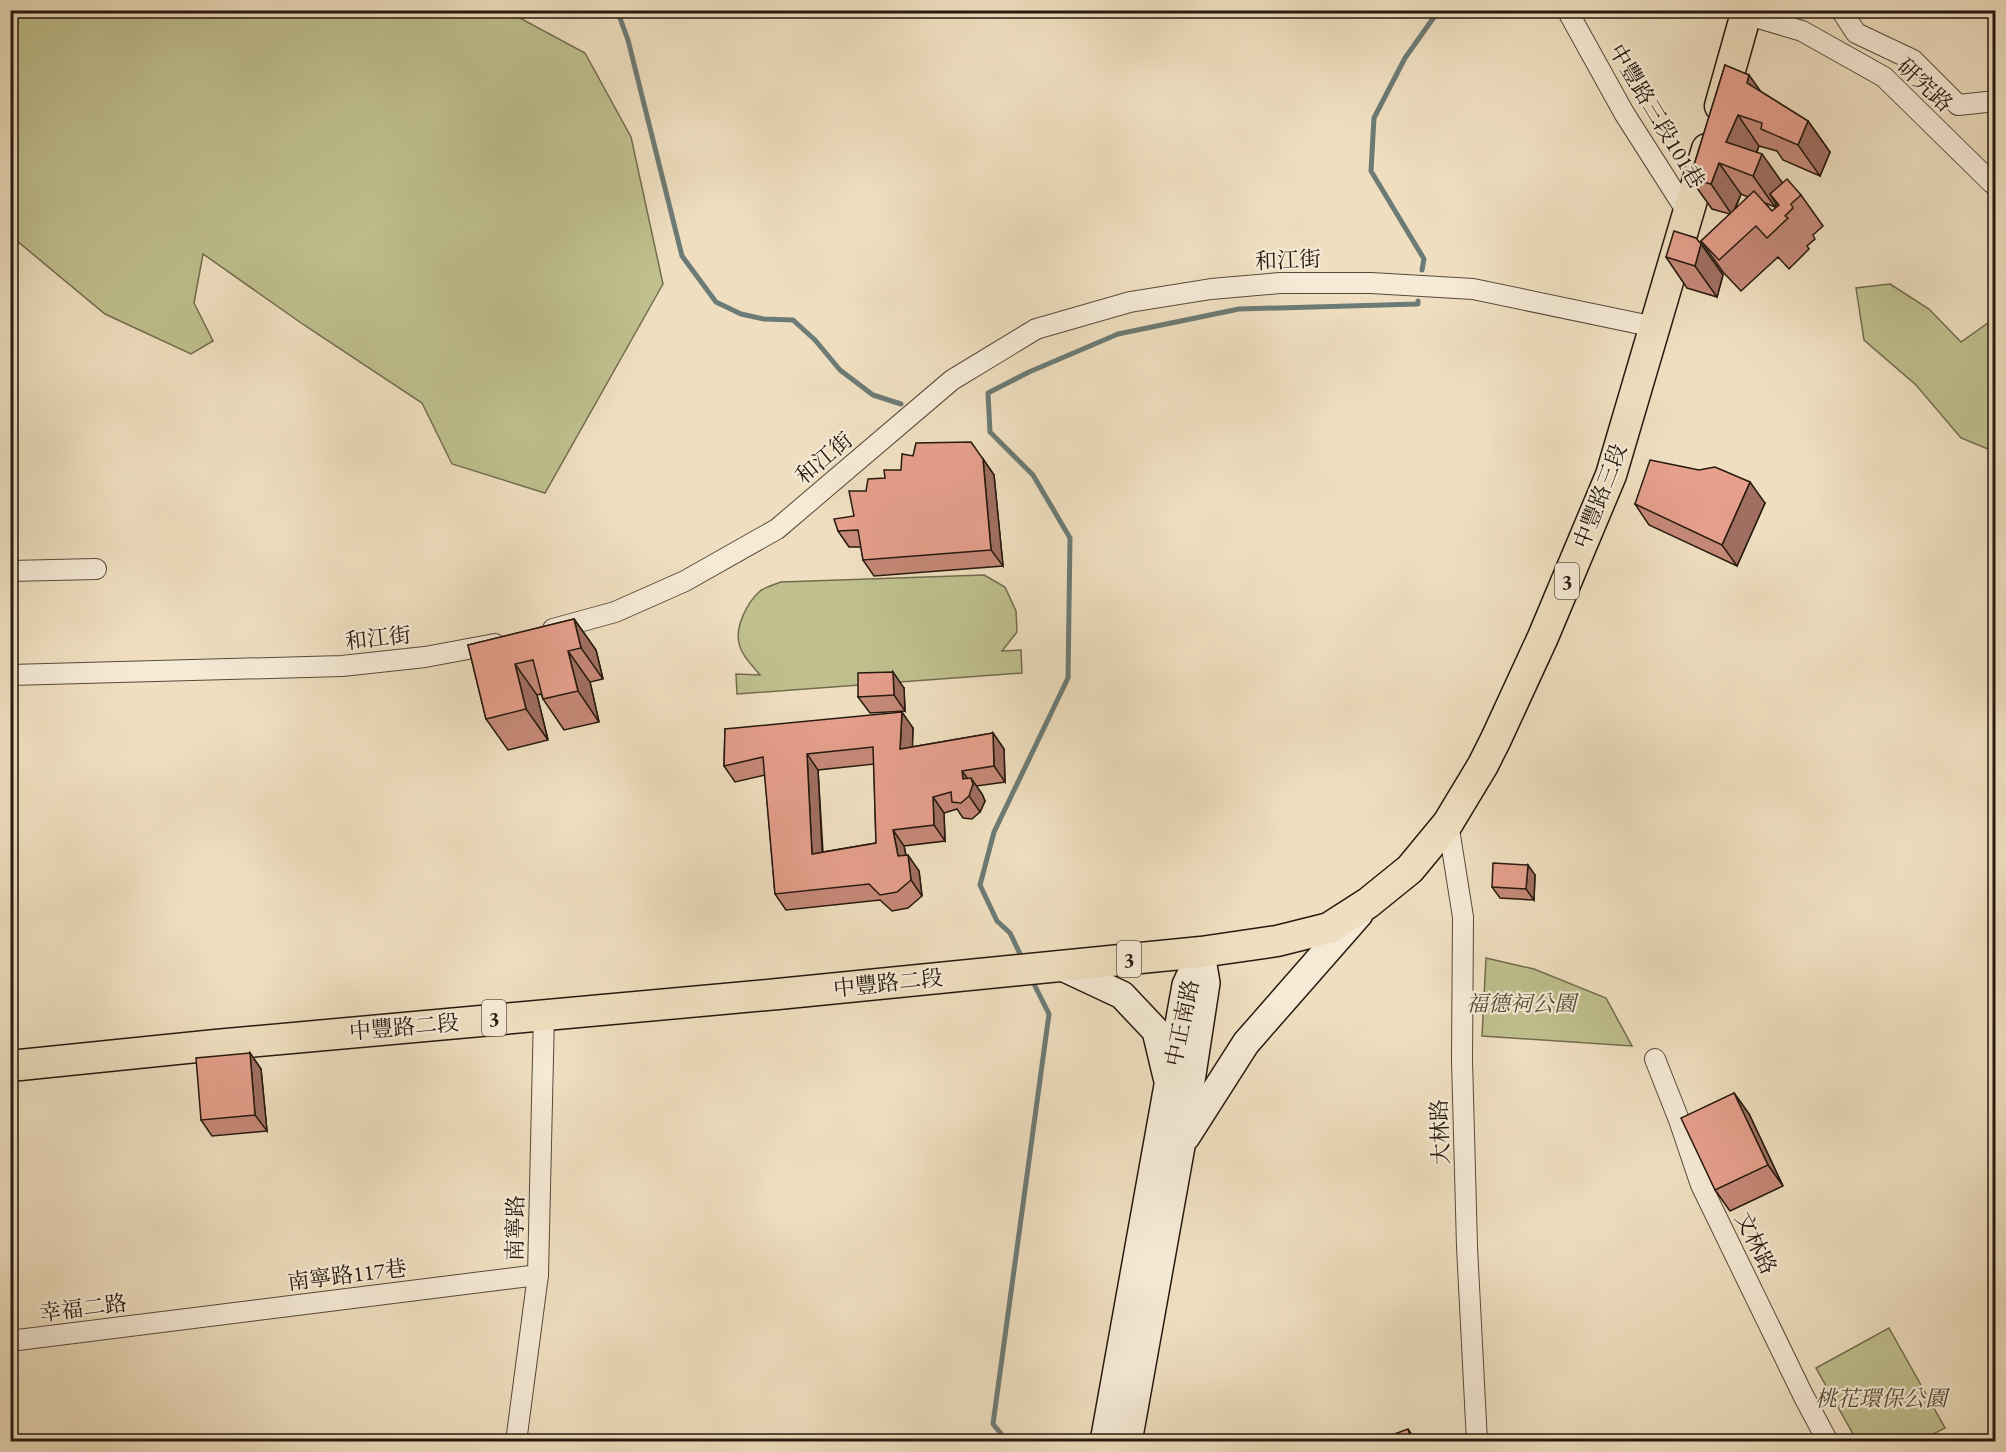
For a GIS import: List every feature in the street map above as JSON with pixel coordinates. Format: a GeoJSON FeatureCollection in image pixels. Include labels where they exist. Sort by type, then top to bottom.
{"type":"FeatureCollection","features":[{"type":"Feature","properties":{"kind":"main road","name":"中豐路三段"},"geometry":{"type":"LineString","coordinates":[[1201,952],[1277,941],[1329,928],[1368,903],[1410,869],[1448,822],[1483,765],[1543,638],[1611,475],[1689,215],[1746,12]]}},
{"type":"Feature","properties":{"kind":"main road","name":"3"},"geometry":{"type":"LineString","coordinates":[[1058,965],[1201,952]]}},
{"type":"Feature","properties":{"kind":"main road","name":"中豐路二段"},"geometry":{"type":"LineString","coordinates":[[10,1066],[544,1014],[778,994],[1058,965]]}},
{"type":"Feature","properties":{"kind":"street","name":"中豐路三段101巷"},"geometry":{"type":"LineString","coordinates":[[1567,10],[1624,113],[1689,215]]}},
{"type":"Feature","properties":{"kind":"street","name":"研究路"},"geometry":{"type":"LineString","coordinates":[[1841,10],[1856,33],[1913,60],[1958,105],[1995,101]]}},
{"type":"Feature","properties":{"kind":"street","name":"研究路"},"geometry":{"type":"LineString","coordinates":[[1746,12],[1802,32],[1884,77],[1992,183]]}},
{"type":"Feature","properties":{"kind":"street","name":"和江街"},"geometry":{"type":"LineString","coordinates":[[537,633],[615,612],[685,581],[777,529],[952,380],[1036,329],[1130,302],[1211,289],[1280,283],[1371,283],[1473,289],[1655,327]]}},
{"type":"Feature","properties":{"kind":"street"},"geometry":{"type":"LineString","coordinates":[[10,571],[96,569]]}},
{"type":"Feature","properties":{"kind":"street","name":"和江街"},"geometry":{"type":"LineString","coordinates":[[10,675],[342,666],[425,657],[512,640]]}},
{"type":"Feature","properties":{"kind":"street","name":"大林路"},"geometry":{"type":"LineString","coordinates":[[1448,822],[1463,917],[1464,1142],[1477,1442]]}},
{"type":"Feature","properties":{"kind":"street"},"geometry":{"type":"LineString","coordinates":[[1181,1146],[1246,1043],[1368,903]]}},
{"type":"Feature","properties":{"kind":"street","name":"中正南路"},"geometry":{"type":"LineString","coordinates":[[1104,1442],[1170,1087],[1186,985],[1201,952]]}},
{"type":"Feature","properties":{"kind":"street","name":"中正南路"},"geometry":{"type":"LineString","coordinates":[[1128,1442],[1181,1146],[1206,983],[1201,952]]}},
{"type":"Feature","properties":{"kind":"street"},"geometry":{"type":"LineString","coordinates":[[1058,965],[1122,995],[1156,1031],[1170,1087]]}},
{"type":"Feature","properties":{"kind":"street","name":"南寧路"},"geometry":{"type":"LineString","coordinates":[[516,1442],[538,1275],[544,1014]]}},
{"type":"Feature","properties":{"kind":"street","name":"文林路"},"geometry":{"type":"LineString","coordinates":[[1655,1059],[1701,1185],[1828,1442]]}},
{"type":"Feature","properties":{"kind":"street","name":"南寧路117巷"},"geometry":{"type":"LineString","coordinates":[[161,1322],[538,1275]]}},
{"type":"Feature","properties":{"kind":"street","name":"幸福二路"},"geometry":{"type":"LineString","coordinates":[[10,1341],[161,1322]]}},
{"type":"Feature","properties":{"kind":"green space"},"geometry":{"type":"Polygon","coordinates":[[[10,11],[507,11],[585,53],[631,137],[663,284],[545,493],[452,464],[422,403],[304,325],[203,254],[194,303],[213,341],[191,354],[105,314],[11,236],[10,11]]]}},
{"type":"Feature","properties":{"kind":"green space"},"geometry":{"type":"Polygon","coordinates":[[[1890,284],[1929,309],[1961,342],[1995,318],[1995,452],[1961,438],[1916,385],[1864,340],[1856,288],[1890,284]]]}},
{"type":"Feature","properties":{"kind":"green space"},"geometry":{"type":"Polygon","coordinates":[[[984,575],[1005,587],[1016,611],[1017,632],[1002,651],[1021,650],[1022,673],[737,694],[736,674],[760,675],[742,652],[738,637],[740,623],[746,609],[764,589],[781,582],[984,575]]]}},
{"type":"Feature","properties":{"kind":"green space","name":"福德祠公園"},"geometry":{"type":"Polygon","coordinates":[[[1486,958],[1534,969],[1606,998],[1632,1046],[1482,1036],[1486,958]]]}},
{"type":"Feature","properties":{"kind":"green space","name":"桃花環保公園"},"geometry":{"type":"Polygon","coordinates":[[[1889,1328],[1945,1428],[1920,1441],[1857,1441],[1816,1368],[1889,1328]]]}},
{"type":"Feature","properties":{"kind":"building"},"geometry":{"type":"Polygon","coordinates":[[[1725,65],[1749,75],[1747,83],[1808,121],[1798,145],[1761,129],[1762,123],[1738,115],[1726,142],[1762,154],[1753,176],[1719,163],[1711,184],[1690,178],[1725,65]]]}},
{"type":"Feature","properties":{"kind":"building"},"geometry":{"type":"Polygon","coordinates":[[[1787,179],[1801,195],[1791,204],[1793,208],[1785,216],[1788,218],[1767,238],[1756,226],[1719,260],[1701,241],[1754,191],[1772,211],[1779,205],[1770,194],[1787,179]]]}},
{"type":"Feature","properties":{"kind":"building"},"geometry":{"type":"Polygon","coordinates":[[[1674,231],[1696,238],[1701,244],[1695,266],[1666,257],[1674,231]]]}},
{"type":"Feature","properties":{"kind":"building"},"geometry":{"type":"Polygon","coordinates":[[[971,442],[983,459],[991,550],[863,560],[858,530],[838,531],[834,519],[854,516],[849,491],[866,491],[868,479],[885,478],[884,470],[901,470],[902,454],[913,456],[916,443],[971,442]]]}},
{"type":"Feature","properties":{"kind":"building"},"geometry":{"type":"Polygon","coordinates":[[[1650,460],[1699,470],[1715,467],[1750,482],[1722,545],[1635,504],[1650,460]]]}},
{"type":"Feature","properties":{"kind":"building"},"geometry":{"type":"Polygon","coordinates":[[[574,619],[581,648],[568,651],[578,691],[543,699],[533,660],[515,664],[526,709],[486,719],[468,645],[574,619]]]}},
{"type":"Feature","properties":{"kind":"building"},"geometry":{"type":"Polygon","coordinates":[[[893,672],[894,695],[858,697],[858,673],[893,672]]]}},
{"type":"Feature","properties":{"kind":"building"},"geometry":{"type":"Polygon","coordinates":[[[902,712],[900,749],[993,733],[994,766],[962,771],[963,779],[971,778],[973,784],[969,796],[961,803],[952,802],[951,792],[933,797],[934,825],[893,830],[898,856],[908,855],[911,880],[897,892],[880,895],[869,884],[775,894],[763,757],[724,766],[725,729],[902,712]],[[873,747],[807,754],[812,854],[876,843],[873,747]]]}},
{"type":"Feature","properties":{"kind":"building"},"geometry":{"type":"Polygon","coordinates":[[[1493,863],[1528,865],[1526,889],[1492,887],[1493,863]]]}},
{"type":"Feature","properties":{"kind":"building"},"geometry":{"type":"Polygon","coordinates":[[[250,1053],[255,1115],[201,1120],[196,1058],[250,1053]]]}},
{"type":"Feature","properties":{"kind":"building"},"geometry":{"type":"Polygon","coordinates":[[[1734,1093],[1768,1165],[1715,1190],[1681,1118],[1734,1093]]]}},
{"type":"Feature","properties":{"kind":"building"},"geometry":{"type":"Polygon","coordinates":[[[1408,1429],[1412,1442],[1373,1442],[1408,1429]]]}},
{"type":"Feature","properties":{"kind":"waterway"},"geometry":{"type":"LineString","coordinates":[[617,10],[628,40],[682,256],[716,302],[741,314],[764,319],[793,320],[815,340],[840,370],[873,395],[901,404]]}},
{"type":"Feature","properties":{"kind":"waterway"},"geometry":{"type":"LineString","coordinates":[[1422,270],[1424,259],[1371,171],[1374,118],[1405,58],[1439,10]]}},
{"type":"Feature","properties":{"kind":"waterway"},"geometry":{"type":"LineString","coordinates":[[1023,960],[1010,933],[997,921],[980,885],[994,832],[1068,678],[1070,538],[1033,475],[990,432],[988,393],[1029,372],[1118,334],[1239,309],[1418,304],[1418,301]]}},
{"type":"Feature","properties":{"kind":"waterway"},"geometry":{"type":"LineString","coordinates":[[1008,1442],[993,1424],[1049,1014],[1032,980]]}}]}
